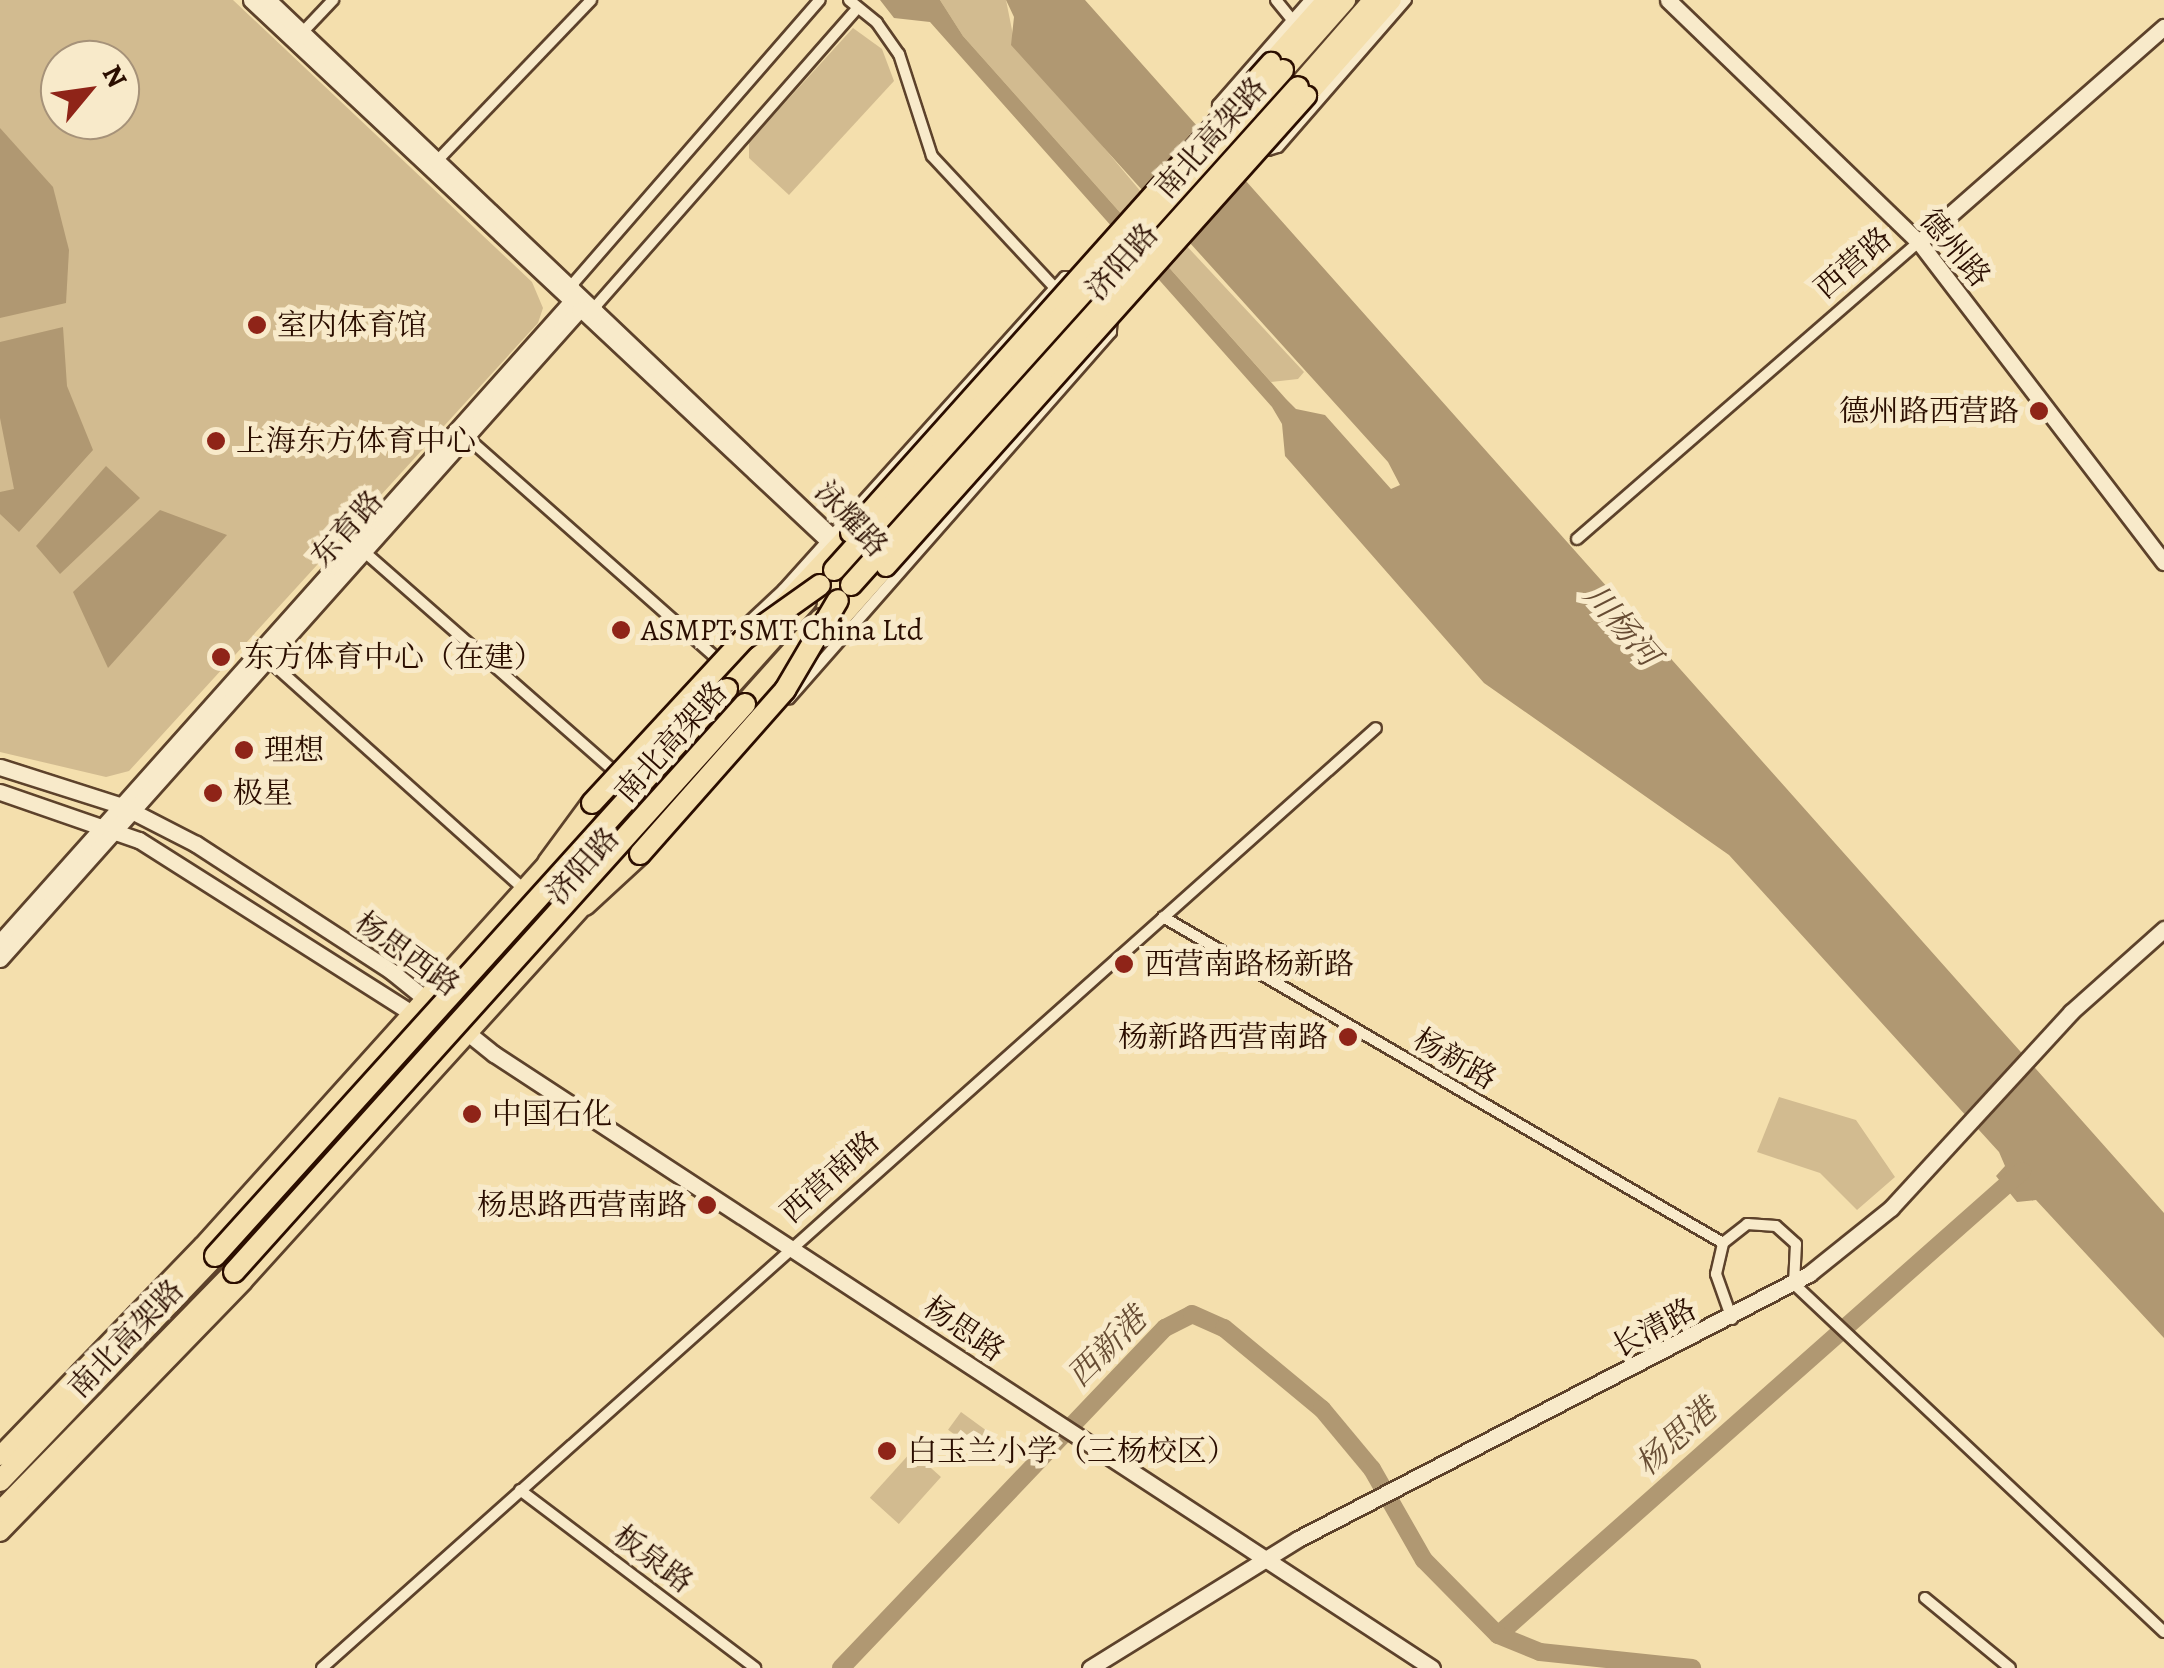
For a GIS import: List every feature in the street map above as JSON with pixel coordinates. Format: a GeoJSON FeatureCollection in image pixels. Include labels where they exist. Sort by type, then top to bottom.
{"type":"FeatureCollection","features":[{"type":"Feature","properties":{"kind":"highway","name":"南北高架路"},"geometry":{"type":"LineString","coordinates":[[0,1481],[215,1256],[1345,0]]}},
{"type":"Feature","properties":{"kind":"highway","name":"南北高架路"},"geometry":{"type":"LineString","coordinates":[[0,1512],[245,1259],[1374,0]]}},
{"type":"Feature","properties":{"kind":"highway"},"geometry":{"type":"LineString","coordinates":[[548,864],[592,803],[744,639],[820,585]]}},
{"type":"Feature","properties":{"kind":"highway"},"geometry":{"type":"LineString","coordinates":[[585,904],[640,854],[785,690],[838,600]]}},
{"type":"Feature","properties":{"kind":"main road","name":"济阳路"},"geometry":{"type":"LineString","coordinates":[[0,1456],[203,1246],[1326,0]]}},
{"type":"Feature","properties":{"kind":"main road","name":"济阳路"},"geometry":{"type":"LineString","coordinates":[[0,1532],[467,1036],[1392,0]]}},
{"type":"Feature","properties":{"kind":"street","name":"泳耀路"},"geometry":{"type":"LineString","coordinates":[[251,0],[298,37],[836,541],[879,574]]}},
{"type":"Feature","properties":{"kind":"street","name":"泳耀路"},"geometry":{"type":"LineString","coordinates":[[268,0],[298,37]]}},
{"type":"Feature","properties":{"kind":"street"},"geometry":{"type":"LineString","coordinates":[[298,37],[333,0]]}},
{"type":"Feature","properties":{"kind":"street"},"geometry":{"type":"LineString","coordinates":[[434,164],[590,0]]}},
{"type":"Feature","properties":{"kind":"street","name":"东育路"},"geometry":{"type":"LineString","coordinates":[[579,302],[820,0]]}},
{"type":"Feature","properties":{"kind":"street"},"geometry":{"type":"LineString","coordinates":[[1276,0],[1292,20]]}},
{"type":"Feature","properties":{"kind":"street"},"geometry":{"type":"LineString","coordinates":[[1310,0],[1218,105],[1268,150],[1406,0]]}},
{"type":"Feature","properties":{"kind":"street","name":"德州路"},"geometry":{"type":"LineString","coordinates":[[1668,0],[1919,242],[2164,562]]}},
{"type":"Feature","properties":{"kind":"street"},"geometry":{"type":"LineString","coordinates":[[853,4],[877,23],[899,54],[932,156],[1054,287]]}},
{"type":"Feature","properties":{"kind":"street","name":"东育路"},"geometry":{"type":"LineString","coordinates":[[0,942],[110,827],[579,302],[853,4]]}},
{"type":"Feature","properties":{"kind":"street","name":"西营路"},"geometry":{"type":"LineString","coordinates":[[1577,539],[2164,27]]}},
{"type":"Feature","properties":{"kind":"street"},"geometry":{"type":"LineString","coordinates":[[548,864],[575,810],[714,657],[836,541],[1065,276],[1076,278],[1112,312],[1110,332],[646,858],[585,904]]}},
{"type":"Feature","properties":{"kind":"street"},"geometry":{"type":"LineString","coordinates":[[462,433],[714,657]]}},
{"type":"Feature","properties":{"kind":"street"},"geometry":{"type":"LineString","coordinates":[[360,548],[612,768]]}},
{"type":"Feature","properties":{"kind":"street"},"geometry":{"type":"LineString","coordinates":[[263,656],[525,890]]}},
{"type":"Feature","properties":{"kind":"street","name":"西营南路"},"geometry":{"type":"LineString","coordinates":[[322,1668],[1376,728]]}},
{"type":"Feature","properties":{"kind":"street","name":"杨思西路"},"geometry":{"type":"LineString","coordinates":[[0,767],[127,808],[196,844],[428,997],[467,1036]]}},
{"type":"Feature","properties":{"kind":"street","name":"杨思西路"},"geometry":{"type":"LineString","coordinates":[[0,792],[110,827],[183,865],[412,1014],[467,1036]]}},
{"type":"Feature","properties":{"kind":"street","name":"东育路"},"geometry":{"type":"LineString","coordinates":[[0,959],[110,827]]}},
{"type":"Feature","properties":{"kind":"street","name":"杨新路"},"geometry":{"type":"LineString","coordinates":[[1162,917],[1723,1242]]}},
{"type":"Feature","properties":{"kind":"street","name":"长清路"},"geometry":{"type":"LineString","coordinates":[[1090,1668],[1264,1559],[1794,1284],[1891,1208],[2105,980],[2164,928]]}},
{"type":"Feature","properties":{"kind":"street","name":"杨思路"},"geometry":{"type":"LineString","coordinates":[[467,1036],[1432,1668]]}},
{"type":"Feature","properties":{"kind":"street"},"geometry":{"type":"LineString","coordinates":[[1732,1318],[1716,1274],[1723,1242],[1747,1224],[1776,1226],[1796,1244],[1794,1284],[2164,1632]]}},
{"type":"Feature","properties":{"kind":"street","name":"板泉路"},"geometry":{"type":"LineString","coordinates":[[520,1490],[755,1668]]}},
{"type":"Feature","properties":{"kind":"street"},"geometry":{"type":"LineString","coordinates":[[1925,1598],[2010,1668]]}},
{"type":"Feature","properties":{"kind":"shaded area","name":"上海东方体育中心"},"geometry":{"type":"Polygon","coordinates":[[[0,0],[233,0],[532,282],[543,308],[538,323],[129,771],[106,777],[0,752],[0,0]]]}},
{"type":"Feature","properties":{"kind":"shaded area"},"geometry":{"type":"Polygon","coordinates":[[[940,0],[1006,0],[1014,40],[1183,242],[1304,372],[1298,379],[1271,382],[963,36],[940,0]]]}},
{"type":"Feature","properties":{"kind":"shaded area"},"geometry":{"type":"Polygon","coordinates":[[[853,28],[882,49],[894,81],[789,195],[749,158],[749,142],[853,28]]]}},
{"type":"Feature","properties":{"kind":"shaded area"},"geometry":{"type":"Polygon","coordinates":[[[1779,1097],[1856,1120],[1895,1177],[1857,1210],[1820,1173],[1757,1152],[1779,1097]]]}},
{"type":"Feature","properties":{"kind":"shaded area"},"geometry":{"type":"Polygon","coordinates":[[[961,1412],[993,1435],[980,1453],[948,1430],[961,1412]]]}},
{"type":"Feature","properties":{"kind":"shaded area"},"geometry":{"type":"Polygon","coordinates":[[[912,1451],[941,1477],[899,1524],[870,1498],[912,1451]]]}},
{"type":"Feature","properties":{"kind":"water","name":"川杨河"},"geometry":{"type":"Polygon","coordinates":[[[880,0],[940,0],[963,36],[1286,399],[1296,409],[1325,415],[1391,489],[1400,485],[1388,462],[1011,45],[1014,17],[1006,0],[1085,0],[2164,1213],[2164,1338],[2036,1200],[2017,1202],[1996,1176],[2005,1166],[1999,1152],[1729,855],[1484,683],[1285,456],[1282,424],[1272,407],[930,22],[894,18],[880,0]]]}},
{"type":"Feature","properties":{"kind":"water"},"geometry":{"type":"Polygon","coordinates":[[[0,128],[53,187],[69,250],[66,303],[0,318],[0,128]]]}},
{"type":"Feature","properties":{"kind":"water"},"geometry":{"type":"Polygon","coordinates":[[[63,327],[67,386],[93,450],[19,532],[0,514],[0,492],[14,489],[0,418],[0,342],[63,327]]]}},
{"type":"Feature","properties":{"kind":"water"},"geometry":{"type":"Polygon","coordinates":[[[106,466],[140,498],[60,574],[36,546],[106,466]]]}},
{"type":"Feature","properties":{"kind":"water"},"geometry":{"type":"Polygon","coordinates":[[[160,510],[227,535],[108,668],[73,592],[160,510]]]}},
{"type":"Feature","properties":{"kind":"waterway","name":"杨思港"},"geometry":{"type":"LineString","coordinates":[[1498,1635],[2022,1171]]}},
{"type":"Feature","properties":{"kind":"waterway","name":"西新港"},"geometry":{"type":"LineString","coordinates":[[841,1668],[1165,1328],[1192,1314],[1224,1328],[1322,1409],[1372,1469],[1424,1560],[1498,1635],[1540,1652],[1692,1668]]}},
{"type":"Feature","properties":{"kind":"place","name":"室内体育馆"},"geometry":{"type":"Point","coordinates":[257,325]}},
{"type":"Feature","properties":{"kind":"place","name":"德州路西营路"},"geometry":{"type":"Point","coordinates":[2039,411]}},
{"type":"Feature","properties":{"kind":"place","name":"上海东方体育中心"},"geometry":{"type":"Point","coordinates":[216,441]}},
{"type":"Feature","properties":{"kind":"place","name":"ASMPT SMT China Ltd"},"geometry":{"type":"Point","coordinates":[621,630]}},
{"type":"Feature","properties":{"kind":"place","name":"东方体育中心（在建）"},"geometry":{"type":"Point","coordinates":[221,657]}},
{"type":"Feature","properties":{"kind":"place","name":"理想"},"geometry":{"type":"Point","coordinates":[244,750]}},
{"type":"Feature","properties":{"kind":"place","name":"极星"},"geometry":{"type":"Point","coordinates":[213,793]}},
{"type":"Feature","properties":{"kind":"place","name":"西营南路杨新路"},"geometry":{"type":"Point","coordinates":[1124,964]}},
{"type":"Feature","properties":{"kind":"place","name":"杨新路西营南路"},"geometry":{"type":"Point","coordinates":[1348,1037]}},
{"type":"Feature","properties":{"kind":"place","name":"中国石化"},"geometry":{"type":"Point","coordinates":[472,1114]}},
{"type":"Feature","properties":{"kind":"place","name":"杨思路西营南路"},"geometry":{"type":"Point","coordinates":[707,1205]}},
{"type":"Feature","properties":{"kind":"place","name":"白玉兰小学（三杨校区）"},"geometry":{"type":"Point","coordinates":[887,1451]}}]}
